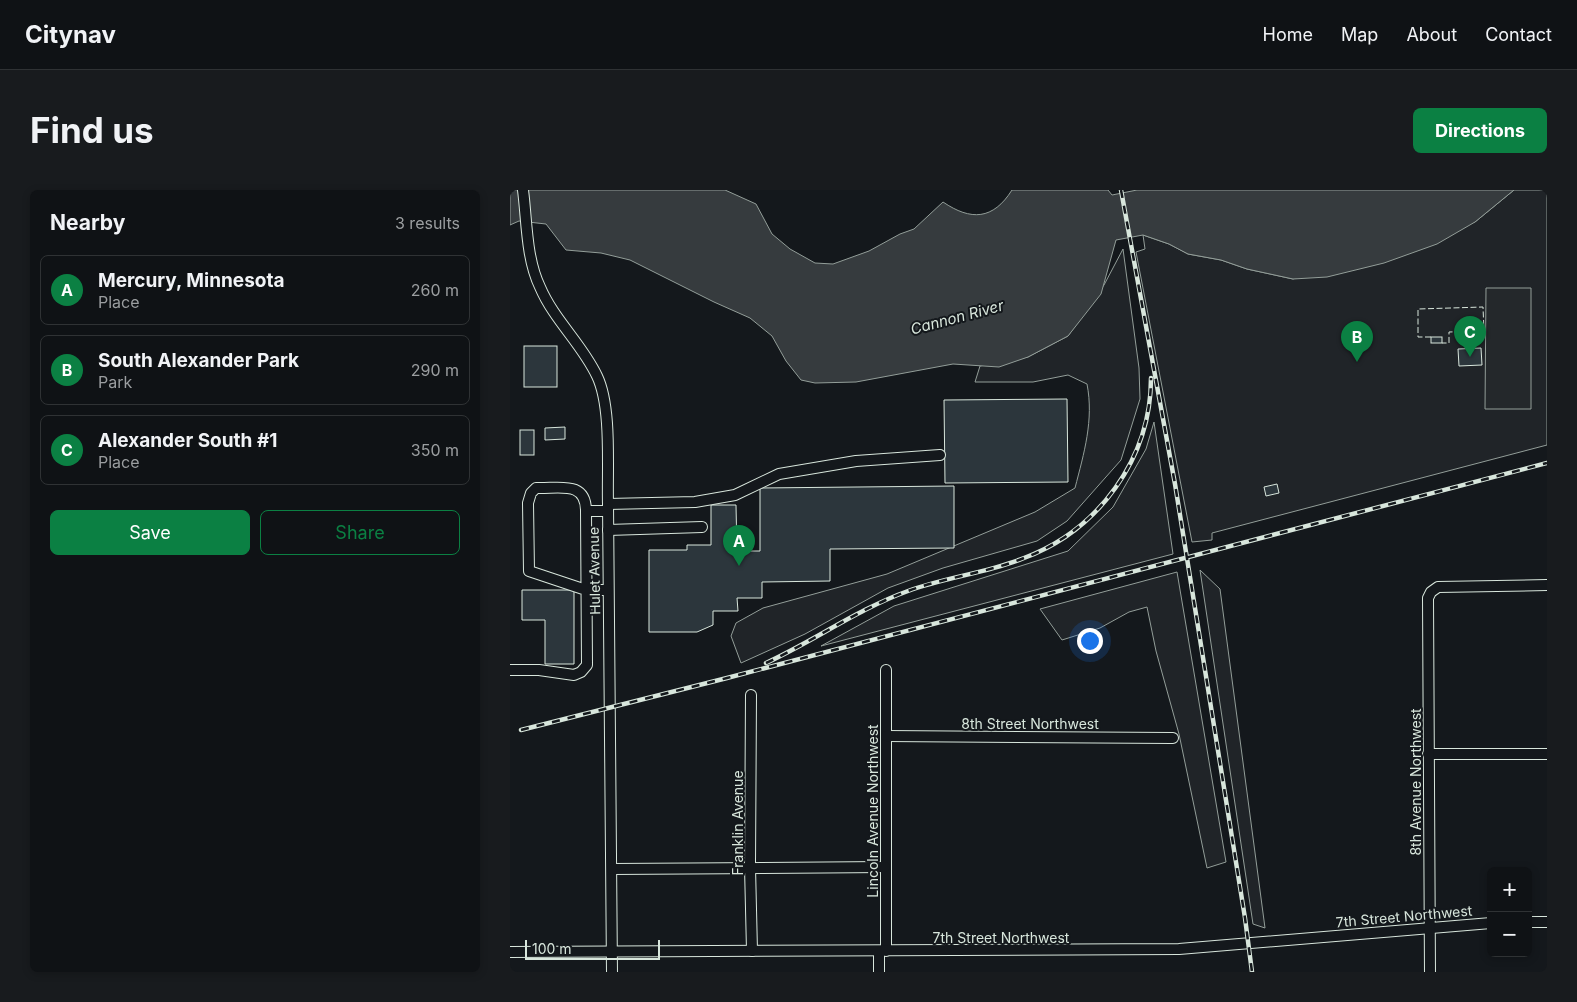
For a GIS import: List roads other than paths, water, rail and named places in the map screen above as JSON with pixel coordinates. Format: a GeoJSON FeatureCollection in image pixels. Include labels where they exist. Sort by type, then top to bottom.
{"type":"FeatureCollection","features":[{"type":"Feature","properties":{"kind":"street","name":"Hulet Avenue"},"geometry":{"type":"LineString","coordinates":[[523,190],[533,266],[539,287],[559,320],[598,376],[603,394],[607,433],[612,972]]}},
{"type":"Feature","properties":{"kind":"street"},"geometry":{"type":"LineString","coordinates":[[586,512],[608,508],[695,502],[735,495],[779,474],[856,461],[940,455]]}},
{"type":"Feature","properties":{"kind":"street"},"geometry":{"type":"LineString","coordinates":[[510,670],[539,670],[574,676],[587,665],[586,590],[586,500],[582,492],[574,489],[536,488],[531,493],[528,503],[529,571],[586,590],[608,590]]}},
{"type":"Feature","properties":{"kind":"street"},"geometry":{"type":"LineString","coordinates":[[608,530],[702,527]]}},
{"type":"Feature","properties":{"kind":"street","name":"8th Avenue Northwest"},"geometry":{"type":"LineString","coordinates":[[1430,972],[1428,598],[1431,592],[1438,587],[1447,586],[1547,585]]}},
{"type":"Feature","properties":{"kind":"street","name":"Lincoln Avenue Northwest"},"geometry":{"type":"LineString","coordinates":[[879,972],[883,951],[885,867],[886,670]]}},
{"type":"Feature","properties":{"kind":"street","name":"Franklin Avenue"},"geometry":{"type":"LineString","coordinates":[[752,695],[750,867],[752,951]]}},
{"type":"Feature","properties":{"kind":"street","name":"8th Street Northwest"},"geometry":{"type":"LineString","coordinates":[[886,736],[1173,738]]}},
{"type":"Feature","properties":{"kind":"street"},"geometry":{"type":"LineString","coordinates":[[1428,754],[1547,754]]}},
{"type":"Feature","properties":{"kind":"street"},"geometry":{"type":"LineString","coordinates":[[612,869],[885,867]]}},
{"type":"Feature","properties":{"kind":"street"},"geometry":{"type":"LineString","coordinates":[[1532,922],[1547,922]]}},
{"type":"Feature","properties":{"kind":"street","name":"7th Street Northwest"},"geometry":{"type":"LineString","coordinates":[[510,952],[1179,949],[1429,926],[1487,923]]}},
{"type":"Feature","properties":{"kind":"water","name":"Cannon River"},"geometry":{"type":"Polygon","coordinates":[[[510,190],[725,190],[756,204],[772,234],[790,249],[815,263],[833,264],[869,251],[900,234],[914,229],[943,202],[963,212],[981,214],[997,207],[1012,190],[1108,190],[1112,195],[1137,190],[1514,190],[1475,222],[1437,244],[1384,263],[1327,277],[1293,279],[1247,269],[1221,260],[1188,254],[1169,244],[1143,235],[1116,240],[1101,294],[1068,336],[1028,357],[999,367],[953,364],[856,382],[815,383],[801,380],[786,361],[772,336],[750,318],[630,260],[601,253],[566,250],[546,224],[519,221],[510,225],[510,190]]]}},
{"type":"Feature","properties":{"kind":"railway"},"geometry":{"type":"LineString","coordinates":[[1121,190],[1175,484],[1245,918],[1252,972]]}},
{"type":"Feature","properties":{"kind":"railway"},"geometry":{"type":"LineString","coordinates":[[766,663],[890,598],[922,586],[996,568],[1024,558],[1051,546],[1075,529],[1097,510],[1116,488],[1131,463],[1142,436],[1149,408],[1151,378]]}},
{"type":"Feature","properties":{"kind":"railway"},"geometry":{"type":"LineString","coordinates":[[521,730],[727,678],[1547,463]]}},
{"type":"Feature","properties":{"kind":"place","name":"Alexander South #1"},"geometry":{"type":"Point","coordinates":[1470,357]}},
{"type":"Feature","properties":{"kind":"place","name":"South Alexander Park"},"geometry":{"type":"Point","coordinates":[1357,362]}},
{"type":"Feature","properties":{"kind":"place","name":"Mercury, Minnesota"},"geometry":{"type":"Point","coordinates":[739,566]}}]}
